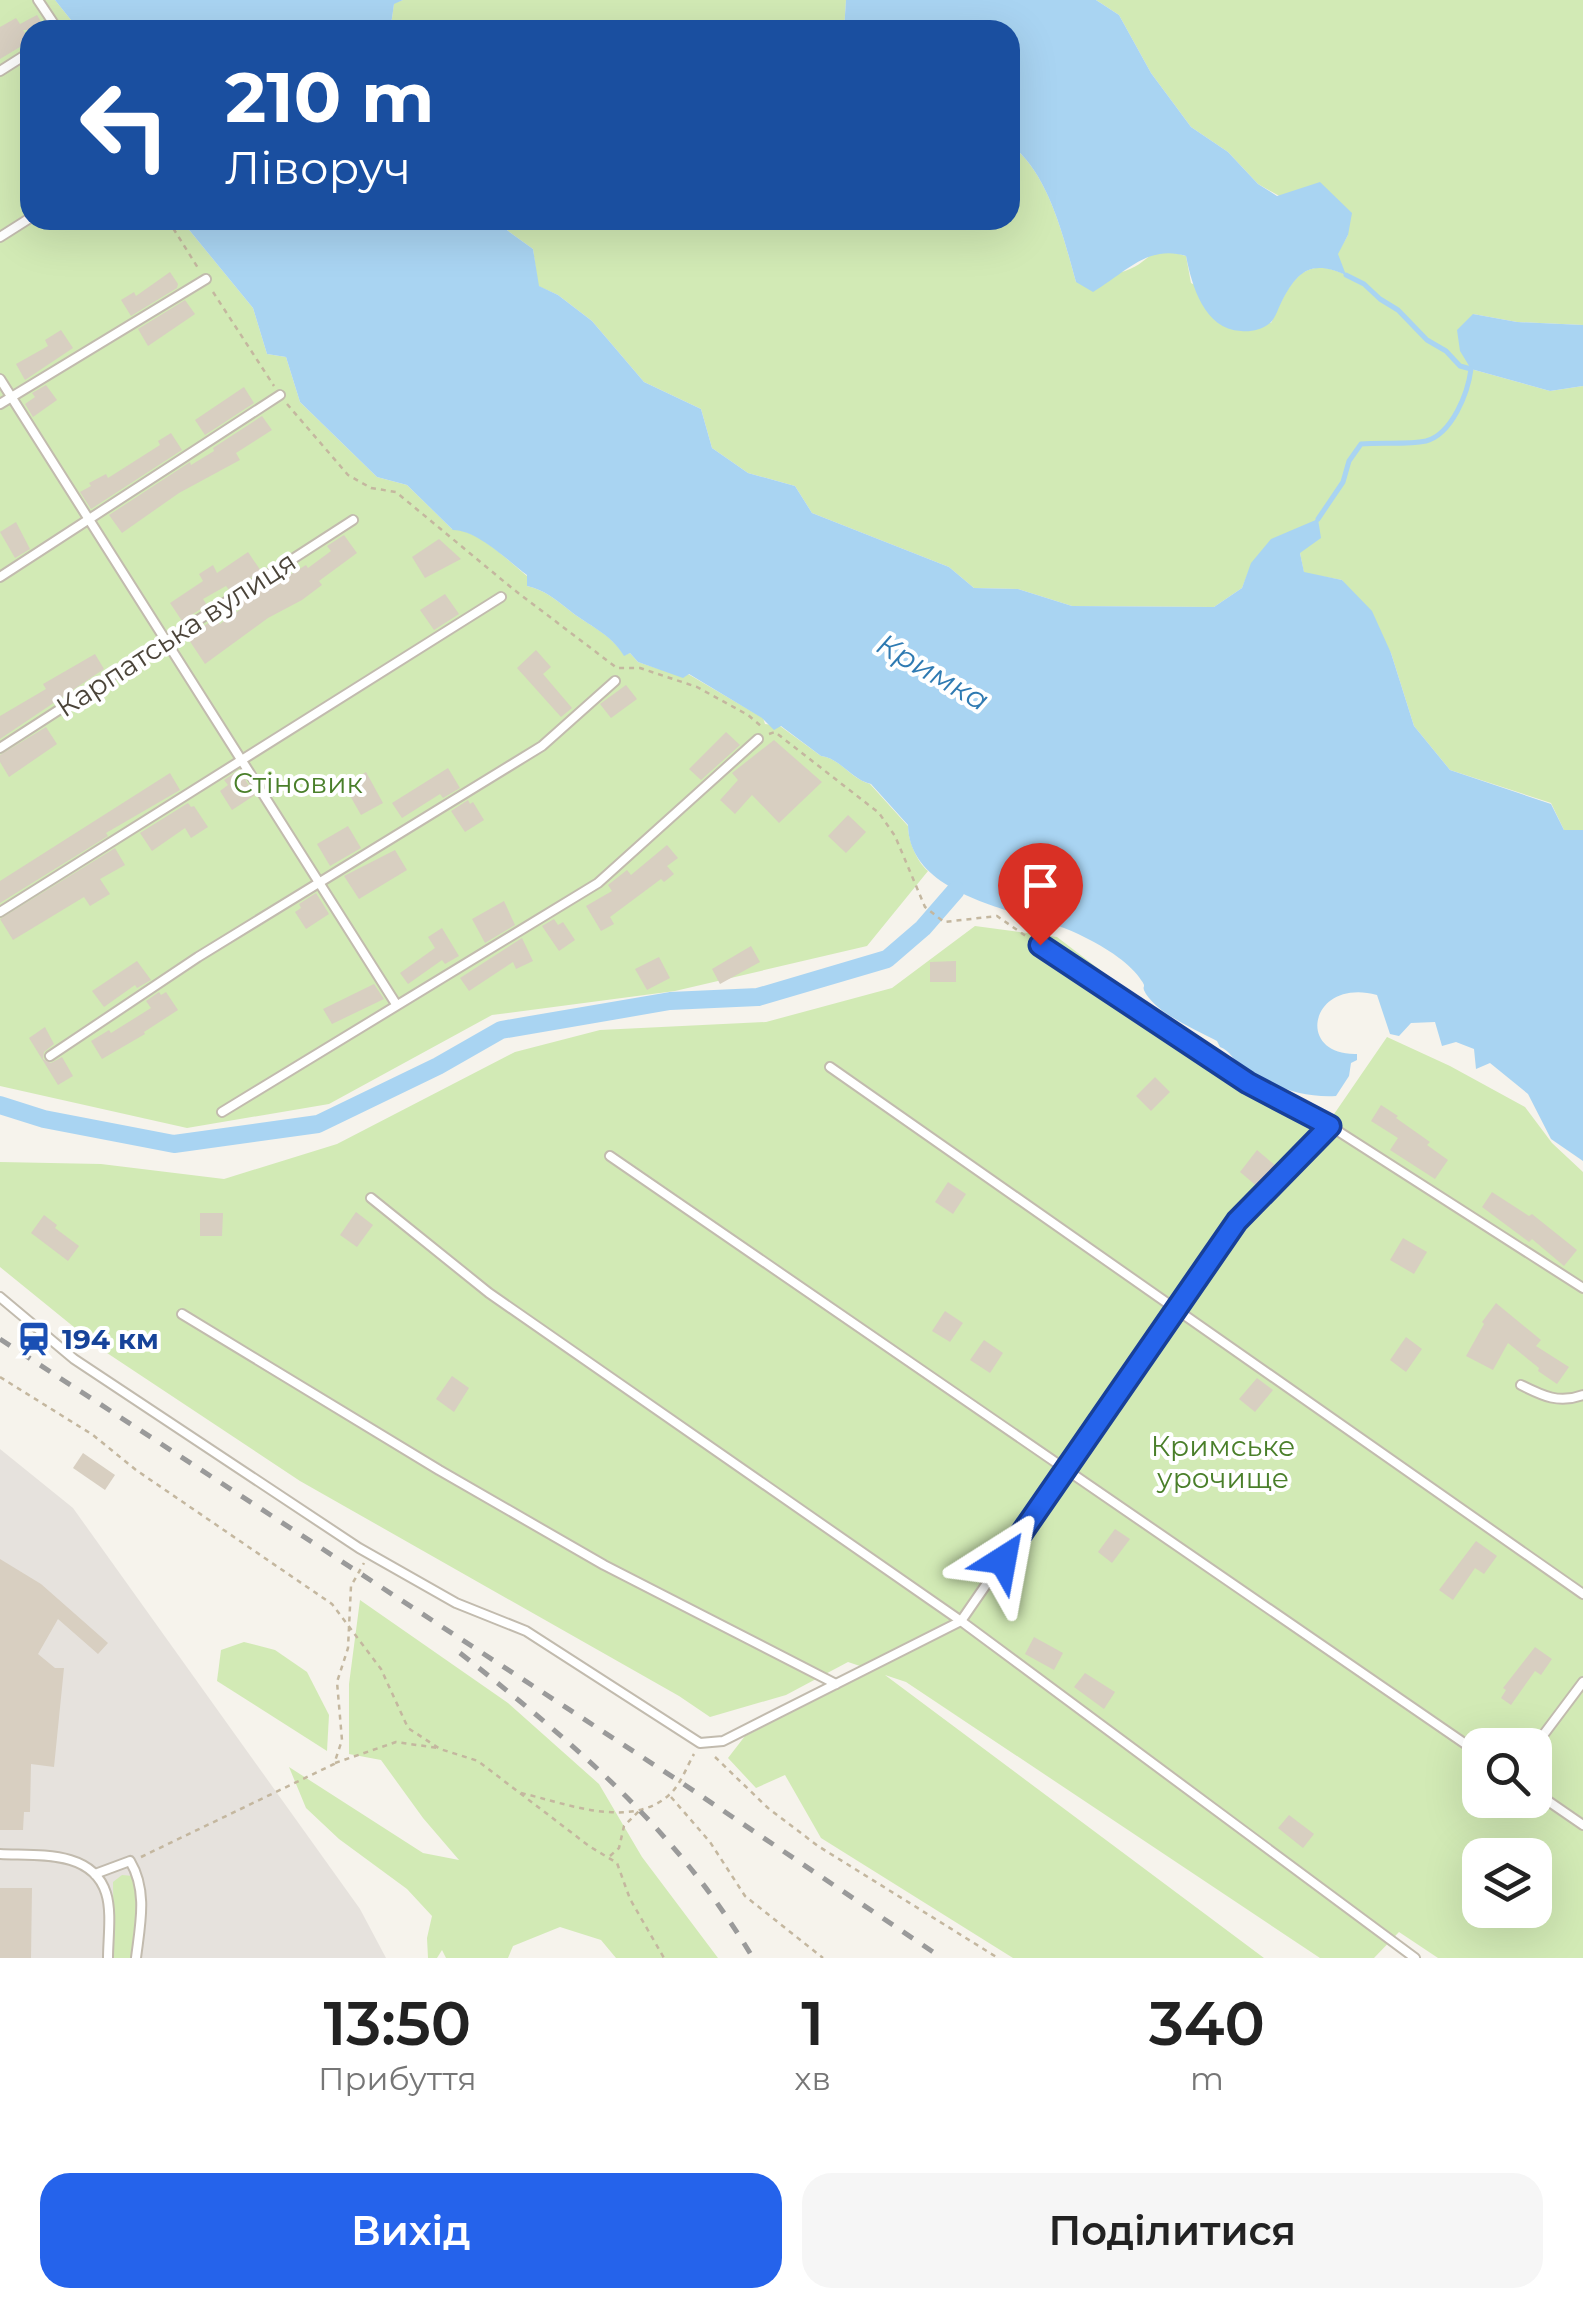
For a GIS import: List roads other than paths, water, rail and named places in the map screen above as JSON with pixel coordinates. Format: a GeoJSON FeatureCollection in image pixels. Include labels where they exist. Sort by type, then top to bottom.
{"type":"FeatureCollection","features":[{"type":"Feature","properties":{"kind":"lane"},"geometry":{"type":"LineString","coordinates":[[0,404],[206,279]]}},
{"type":"Feature","properties":{"kind":"lane"},"geometry":{"type":"LineString","coordinates":[[0,379],[396,1004]]}},
{"type":"Feature","properties":{"kind":"lane"},"geometry":{"type":"LineString","coordinates":[[0,577],[280,395]]}},
{"type":"Feature","properties":{"kind":"lane","name":"Карпатська вулиця"},"geometry":{"type":"LineString","coordinates":[[0,748],[353,520]]}},
{"type":"Feature","properties":{"kind":"lane"},"geometry":{"type":"LineString","coordinates":[[0,912],[501,597]]}},
{"type":"Feature","properties":{"kind":"lane"},"geometry":{"type":"LineString","coordinates":[[50,1056],[198,957],[542,746],[615,681]]}},
{"type":"Feature","properties":{"kind":"lane"},"geometry":{"type":"LineString","coordinates":[[222,1112],[598,883],[758,739]]}},
{"type":"Feature","properties":{"kind":"lane"},"geometry":{"type":"LineString","coordinates":[[1040,945],[1248,1083],[1330,1126],[1583,1288]]}},
{"type":"Feature","properties":{"kind":"lane"},"geometry":{"type":"LineString","coordinates":[[830,1067],[1583,1594]]}},
{"type":"Feature","properties":{"kind":"lane"},"geometry":{"type":"LineString","coordinates":[[0,1297],[74,1359],[367,1553],[456,1603],[526,1631],[700,1743],[723,1741],[962,1621],[1237,1221],[1330,1126]]}},
{"type":"Feature","properties":{"kind":"lane"},"geometry":{"type":"LineString","coordinates":[[610,1156],[1462,1742]]}},
{"type":"Feature","properties":{"kind":"lane"},"geometry":{"type":"LineString","coordinates":[[372,1198],[489,1293],[962,1621],[1414,1958]]}},
{"type":"Feature","properties":{"kind":"lane"},"geometry":{"type":"LineString","coordinates":[[182,1314],[604,1565],[836,1684]]}},
{"type":"Feature","properties":{"kind":"lane"},"geometry":{"type":"LineString","coordinates":[[1520,1385],[1548,1398],[1568,1401],[1583,1395]]}},
{"type":"Feature","properties":{"kind":"lane"},"geometry":{"type":"LineString","coordinates":[[1548,1728],[1583,1682]]}},
{"type":"Feature","properties":{"kind":"lane"},"geometry":{"type":"LineString","coordinates":[[1552,1804],[1583,1825]]}},
{"type":"Feature","properties":{"kind":"lane"},"geometry":{"type":"LineString","coordinates":[[0,1854],[70,1857],[94,1874],[106,1894],[108,1958]]}},
{"type":"Feature","properties":{"kind":"lane"},"geometry":{"type":"LineString","coordinates":[[94,1874],[130,1861],[138,1874],[143,1906],[136,1958]]}},
{"type":"Feature","properties":{"kind":"water"},"geometry":{"type":"Polygon","coordinates":[[[55,0],[403,0],[394,4],[392,20],[71,20],[55,0]]]}},
{"type":"Feature","properties":{"kind":"water"},"geometry":{"type":"Polygon","coordinates":[[[846,0],[1096,0],[1119,15],[1151,73],[1191,127],[1228,152],[1258,184],[1277,196],[1320,182],[1352,213],[1348,235],[1338,254],[1346,275],[1323,268],[1306,271],[1293,283],[1272,321],[1248,331],[1228,328],[1209,314],[1196,292],[1186,256],[1172,253],[1148,257],[1093,292],[1076,282],[1045,189],[1020,153],[1020,20],[845,20],[846,0]]]}},
{"type":"Feature","properties":{"kind":"water","name":"Кримка"},"geometry":{"type":"Polygon","coordinates":[[[189,230],[507,230],[533,249],[539,286],[592,321],[644,382],[701,409],[712,448],[748,473],[795,486],[812,513],[949,567],[974,588],[1018,589],[1072,606],[1214,607],[1242,588],[1251,563],[1271,539],[1318,519],[1321,538],[1300,553],[1304,572],[1342,580],[1372,611],[1391,653],[1414,726],[1450,770],[1551,804],[1564,830],[1583,830],[1583,1161],[1551,1139],[1528,1094],[1490,1063],[1476,1069],[1474,1049],[1456,1042],[1442,1046],[1435,1022],[1411,1023],[1399,1036],[1390,1034],[1377,995],[1354,992],[1325,1006],[1318,1018],[1318,1031],[1324,1043],[1337,1051],[1357,1054],[1357,1060],[1351,1063],[1349,1076],[1336,1096],[1297,1092],[1260,1077],[1217,1041],[1160,1009],[1146,994],[1134,971],[1100,946],[1064,928],[993,906],[945,884],[926,868],[913,849],[908,825],[871,784],[821,756],[781,726],[774,730],[762,718],[689,674],[683,678],[638,662],[630,653],[624,656],[599,630],[550,595],[527,586],[527,575],[492,547],[472,535],[453,530],[407,485],[377,477],[300,402],[286,357],[267,354],[253,308],[189,230]]]}},
{"type":"Feature","properties":{"kind":"water"},"geometry":{"type":"Polygon","coordinates":[[[1473,314],[1517,322],[1583,325],[1583,386],[1550,391],[1471,369],[1460,351],[1457,330],[1473,314]]]}},
{"type":"Feature","properties":{"kind":"waterway"},"geometry":{"type":"LineString","coordinates":[[1318,519],[1343,482],[1349,461],[1361,444],[1426,441],[1444,430],[1462,400],[1471,369],[1460,366],[1398,310],[1346,275]]}},
{"type":"Feature","properties":{"kind":"waterway"},"geometry":{"type":"LineString","coordinates":[[0,1105],[44,1119],[174,1144],[318,1124],[438,1066],[501,1030],[670,1001],[758,997],[887,959],[923,928],[956,890]]}},
{"type":"Feature","properties":{"kind":"railway"},"geometry":{"type":"LineString","coordinates":[[0,1339],[679,1781],[942,1958]]}},
{"type":"Feature","properties":{"kind":"railway"},"geometry":{"type":"LineString","coordinates":[[460,1653],[544,1721],[657,1829],[691,1869],[753,1958]]}},
{"type":"Feature","properties":{"kind":"place","name":"194 км"},"geometry":{"type":"Point","coordinates":[34,1339]}},
{"type":"Feature","properties":{"kind":"park label","name":"Стіновик"},"geometry":{"type":"Point","coordinates":[298,783]}},
{"type":"Feature","properties":{"kind":"park label","name":"Кримське урочище"},"geometry":{"type":"Point","coordinates":[1223,1462]}}]}
